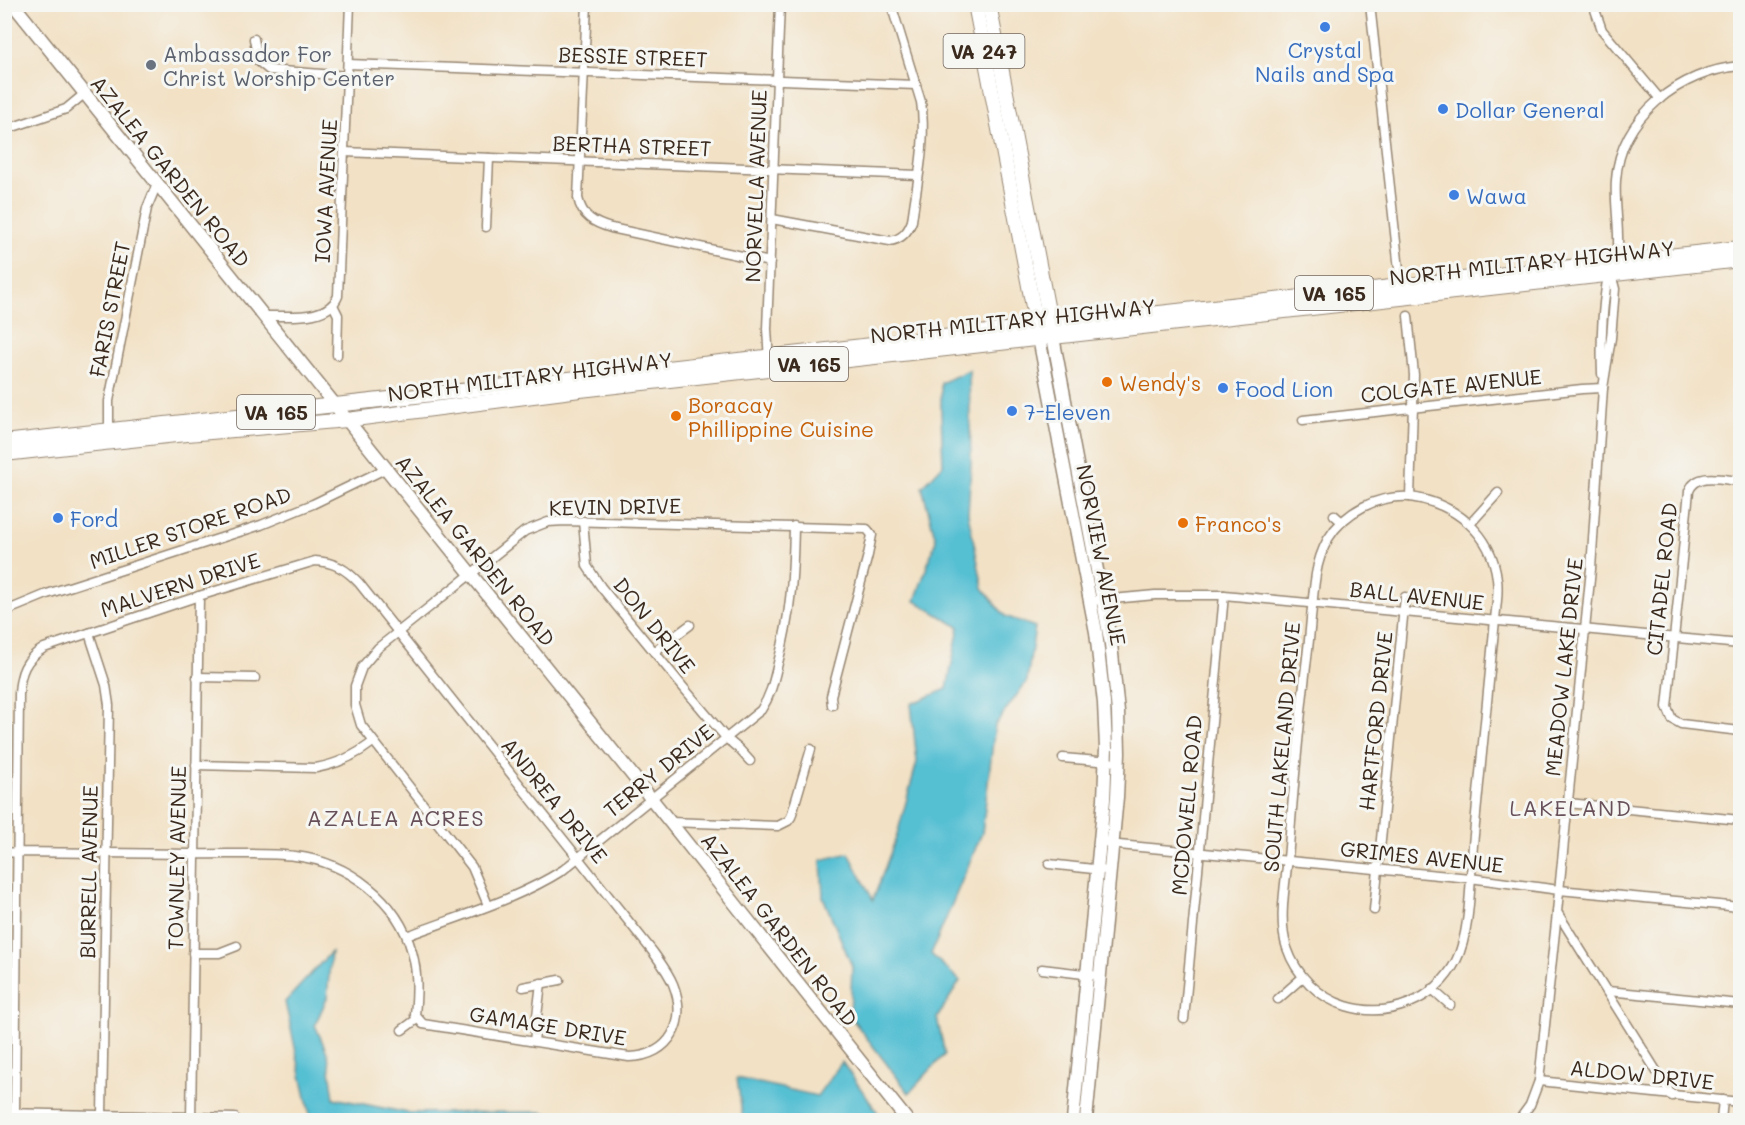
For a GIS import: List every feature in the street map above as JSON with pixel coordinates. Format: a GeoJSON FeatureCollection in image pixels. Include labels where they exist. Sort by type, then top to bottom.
{"type":"FeatureCollection","features":[{"type":"Feature","properties":{"kind":"main road","name":"AZALEA GARDEN ROAD"},"geometry":{"type":"LineString","coordinates":[[13,4],[907,1120]]}},
{"type":"Feature","properties":{"kind":"main road","name":"NORVIEW AVENUE"},"geometry":{"type":"LineString","coordinates":[[975,4],[1045,332],[1097,601],[1115,672],[1119,763],[1107,844],[1094,975],[1086,1120]]}},
{"type":"Feature","properties":{"kind":"main road","name":"NORVIEW AVENUE"},"geometry":{"type":"LineString","coordinates":[[989,4],[1045,332]]}},
{"type":"Feature","properties":{"kind":"main road","name":"NORTH MILITARY HIGHWAY"},"geometry":{"type":"LineString","coordinates":[[4,454],[334,405],[1045,332],[1614,268],[1740,248]]}},
{"type":"Feature","properties":{"kind":"main road","name":"NORTH MILITARY HIGHWAY"},"geometry":{"type":"LineString","coordinates":[[1614,268],[1740,260]]}},
{"type":"Feature","properties":{"kind":"main road","name":"NORTH MILITARY HIGHWAY"},"geometry":{"type":"LineString","coordinates":[[4,442],[347,420],[580,390],[769,362]]}},
{"type":"Feature","properties":{"kind":"main road","name":"NORVIEW AVENUE"},"geometry":{"type":"LineString","coordinates":[[1097,601],[1106,762],[1107,844]]}},
{"type":"Feature","properties":{"kind":"main road","name":"NORVIEW AVENUE"},"geometry":{"type":"LineString","coordinates":[[1073,1120],[1094,975]]}},
{"type":"Feature","properties":{"kind":"street","name":"IOWA AVENUE"},"geometry":{"type":"LineString","coordinates":[[337,355],[338,315],[333,305],[338,296],[350,4]]}},
{"type":"Feature","properties":{"kind":"street"},"geometry":{"type":"LineString","coordinates":[[587,4],[578,198],[583,212],[592,221],[603,225],[770,262]]}},
{"type":"Feature","properties":{"kind":"street","name":"NORVELLA AVENUE"},"geometry":{"type":"LineString","coordinates":[[769,362],[770,262],[780,4]]}},
{"type":"Feature","properties":{"kind":"street"},"geometry":{"type":"LineString","coordinates":[[772,219],[878,240],[894,241],[905,234],[912,221],[924,134],[921,102],[891,4]]}},
{"type":"Feature","properties":{"kind":"street"},"geometry":{"type":"LineString","coordinates":[[1370,4],[1401,292]]}},
{"type":"Feature","properties":{"kind":"street"},"geometry":{"type":"LineString","coordinates":[[1593,4],[1602,30],[1659,99]]}},
{"type":"Feature","properties":{"kind":"street"},"geometry":{"type":"LineString","coordinates":[[254,39],[258,61],[269,70],[348,76]]}},
{"type":"Feature","properties":{"kind":"street","name":"BESSIE STREET"},"geometry":{"type":"LineString","coordinates":[[348,64],[915,85]]}},
{"type":"Feature","properties":{"kind":"street","name":"MEADOW LAKE DRIVE"},"geometry":{"type":"LineString","coordinates":[[1519,1120],[1530,1105],[1539,1081],[1557,912],[1595,515],[1603,388],[1611,338],[1615,289],[1614,268],[1618,249],[1615,195],[1618,164],[1635,127],[1659,99],[1704,73],[1740,66]]}},
{"type":"Feature","properties":{"kind":"street"},"geometry":{"type":"LineString","coordinates":[[4,130],[66,109],[84,94]]}},
{"type":"Feature","properties":{"kind":"street","name":"BERTHA STREET"},"geometry":{"type":"LineString","coordinates":[[345,152],[918,175]]}},
{"type":"Feature","properties":{"kind":"street"},"geometry":{"type":"LineString","coordinates":[[486,227],[489,158]]}},
{"type":"Feature","properties":{"kind":"street","name":"FARIS STREET"},"geometry":{"type":"LineString","coordinates":[[110,437],[109,401],[147,208],[157,184]]}},
{"type":"Feature","properties":{"kind":"street"},"geometry":{"type":"LineString","coordinates":[[263,316],[318,313],[333,305]]}},
{"type":"Feature","properties":{"kind":"street"},"geometry":{"type":"LineString","coordinates":[[1408,316],[1414,375],[1410,497],[1432,501],[1448,508],[1470,524],[1486,545],[1495,568],[1498,585],[1470,878],[1461,948],[1449,971],[1432,989],[1450,1005]]}},
{"type":"Feature","properties":{"kind":"street","name":"COLGATE AVENUE"},"geometry":{"type":"LineString","coordinates":[[1303,420],[1603,388]]}},
{"type":"Feature","properties":{"kind":"street","name":"MILLER STORE ROAD"},"geometry":{"type":"LineString","coordinates":[[4,614],[47,594],[261,525],[313,504],[385,469]]}},
{"type":"Feature","properties":{"kind":"street","name":"CITADEL ROAD"},"geometry":{"type":"LineString","coordinates":[[1737,481],[1700,479],[1689,491],[1667,707],[1672,719],[1681,724],[1740,731]]}},
{"type":"Feature","properties":{"kind":"street"},"geometry":{"type":"LineString","coordinates":[[1470,524],[1498,493]]}},
{"type":"Feature","properties":{"kind":"street","name":"SOUTH LAKELAND DRIVE"},"geometry":{"type":"LineString","coordinates":[[1410,497],[1390,498],[1350,514],[1329,538],[1320,558],[1313,603],[1283,928],[1288,951],[1303,977],[1314,988],[1341,1004],[1367,1011],[1388,1010],[1419,999],[1432,989]]}},
{"type":"Feature","properties":{"kind":"street"},"geometry":{"type":"LineString","coordinates":[[1334,515],[1342,522]]}},
{"type":"Feature","properties":{"kind":"street","name":"DON DRIVE"},"geometry":{"type":"LineString","coordinates":[[584,521],[586,559],[589,569],[654,652],[727,739],[750,762]]}},
{"type":"Feature","properties":{"kind":"street","name":"KEVIN DRIVE"},"geometry":{"type":"LineString","coordinates":[[373,742],[357,716],[354,694],[357,678],[370,657],[525,531],[548,522],[867,529],[872,535],[831,696],[832,705]]}},
{"type":"Feature","properties":{"kind":"street","name":"TERRY DRIVE"},"geometry":{"type":"LineString","coordinates":[[406,936],[546,880],[578,858],[760,710],[771,692],[783,645],[792,596],[794,526]]}},
{"type":"Feature","properties":{"kind":"street","name":"MALVERN DRIVE"},"geometry":{"type":"LineString","coordinates":[[15,1114],[16,852],[19,694],[22,670],[31,657],[44,648],[199,596],[315,561],[331,563],[348,572],[370,597]]}},
{"type":"Feature","properties":{"kind":"street","name":"BALL AVENUE"},"geometry":{"type":"LineString","coordinates":[[1097,601],[1155,595],[1224,595],[1740,644]]}},
{"type":"Feature","properties":{"kind":"street","name":"MCDOWELL ROAD"},"geometry":{"type":"LineString","coordinates":[[1184,1019],[1224,595]]}},
{"type":"Feature","properties":{"kind":"street","name":"TOWNLEY AVENUE"},"geometry":{"type":"LineString","coordinates":[[191,1119],[199,596]]}},
{"type":"Feature","properties":{"kind":"street","name":"ANDREA DRIVE"},"geometry":{"type":"LineString","coordinates":[[370,597],[653,952],[672,982],[678,1011],[675,1030],[670,1038]]}},
{"type":"Feature","properties":{"kind":"street","name":"HARTFORD DRIVE"},"geometry":{"type":"LineString","coordinates":[[1374,910],[1405,597]]}},
{"type":"Feature","properties":{"kind":"street"},"geometry":{"type":"LineString","coordinates":[[654,652],[690,625]]}},
{"type":"Feature","properties":{"kind":"street","name":"BURRELL AVENUE"},"geometry":{"type":"LineString","coordinates":[[89,633],[108,698],[102,1115]]}},
{"type":"Feature","properties":{"kind":"street"},"geometry":{"type":"LineString","coordinates":[[197,677],[255,678]]}},
{"type":"Feature","properties":{"kind":"street"},"geometry":{"type":"LineString","coordinates":[[196,765],[316,768],[353,757],[373,742],[472,867],[488,905]]}},
{"type":"Feature","properties":{"kind":"street"},"geometry":{"type":"LineString","coordinates":[[670,822],[778,826],[783,824],[791,817],[811,749]]}},
{"type":"Feature","properties":{"kind":"street"},"geometry":{"type":"LineString","coordinates":[[1063,759],[1119,763]]}},
{"type":"Feature","properties":{"kind":"street"},"geometry":{"type":"LineString","coordinates":[[1568,803],[1740,820]]}},
{"type":"Feature","properties":{"kind":"street","name":"GRIMES AVENUE"},"geometry":{"type":"LineString","coordinates":[[1107,844],[1470,878],[1559,890],[1740,907]]}},
{"type":"Feature","properties":{"kind":"street"},"geometry":{"type":"LineString","coordinates":[[4,853],[295,855],[329,864],[347,872],[377,894],[393,912],[412,950],[416,972],[415,1015],[417,1019],[402,1030]]}},
{"type":"Feature","properties":{"kind":"street"},"geometry":{"type":"LineString","coordinates":[[1049,864],[1104,870]]}},
{"type":"Feature","properties":{"kind":"street"},"geometry":{"type":"LineString","coordinates":[[1557,912],[1672,1095]]}},
{"type":"Feature","properties":{"kind":"street"},"geometry":{"type":"LineString","coordinates":[[193,953],[219,953],[237,946]]}},
{"type":"Feature","properties":{"kind":"street"},"geometry":{"type":"LineString","coordinates":[[1042,969],[1094,975]]}},
{"type":"Feature","properties":{"kind":"street"},"geometry":{"type":"LineString","coordinates":[[1278,999],[1303,977]]}},
{"type":"Feature","properties":{"kind":"street"},"geometry":{"type":"LineString","coordinates":[[523,987],[560,980]]}},
{"type":"Feature","properties":{"kind":"street"},"geometry":{"type":"LineString","coordinates":[[534,1041],[541,983]]}},
{"type":"Feature","properties":{"kind":"street"},"geometry":{"type":"LineString","coordinates":[[1608,991],[1740,1004]]}},
{"type":"Feature","properties":{"kind":"street","name":"GAMAGE DRIVE"},"geometry":{"type":"LineString","coordinates":[[417,1019],[423,1024],[629,1057],[639,1057],[654,1052],[670,1038]]}},
{"type":"Feature","properties":{"kind":"street","name":"ALDOW DRIVE"},"geometry":{"type":"LineString","coordinates":[[1539,1081],[1740,1102]]}},
{"type":"Feature","properties":{"kind":"street"},"geometry":{"type":"LineString","coordinates":[[1721,1120],[1723,1100]]}},
{"type":"Feature","properties":{"kind":"street"},"geometry":{"type":"LineString","coordinates":[[4,1113],[25,1117],[102,1115],[191,1119],[235,1118]]}},
{"type":"Feature","properties":{"kind":"water"},"geometry":{"type":"Polygon","coordinates":[[[969,370],[971,464],[968,514],[983,588],[1005,616],[1035,627],[1027,681],[995,725],[982,833],[931,954],[960,981],[937,1018],[945,1054],[909,1093],[850,1016],[852,966],[823,897],[821,860],[849,853],[873,900],[897,835],[917,762],[911,704],[947,689],[959,627],[915,601],[936,540],[922,487],[943,465],[941,383],[969,370]]]}},
{"type":"Feature","properties":{"kind":"water"},"geometry":{"type":"Polygon","coordinates":[[[331,952],[327,998],[315,1025],[328,1055],[334,1098],[408,1113],[542,1112],[576,1120],[311,1120],[285,1002],[331,952]]]}},
{"type":"Feature","properties":{"kind":"water"},"geometry":{"type":"Polygon","coordinates":[[[842,1062],[883,1120],[743,1120],[737,1078],[817,1096],[842,1062]]]}},
{"type":"Feature","properties":{"kind":"place","name":"Crystal Nails and Spa"},"geometry":{"type":"Point","coordinates":[1325,27]}},
{"type":"Feature","properties":{"kind":"place","name":"Ambassador For Christ Worship Center"},"geometry":{"type":"Point","coordinates":[151,65]}},
{"type":"Feature","properties":{"kind":"place","name":"Dollar General"},"geometry":{"type":"Point","coordinates":[1443,109]}},
{"type":"Feature","properties":{"kind":"place","name":"Wawa"},"geometry":{"type":"Point","coordinates":[1454,195]}},
{"type":"Feature","properties":{"kind":"place","name":"Wendy's"},"geometry":{"type":"Point","coordinates":[1107,382]}},
{"type":"Feature","properties":{"kind":"place","name":"Food Lion"},"geometry":{"type":"Point","coordinates":[1223,388]}},
{"type":"Feature","properties":{"kind":"place","name":"7-Eleven"},"geometry":{"type":"Point","coordinates":[1012,411]}},
{"type":"Feature","properties":{"kind":"place","name":"Boracay Phillippine Cuisine"},"geometry":{"type":"Point","coordinates":[676,416]}},
{"type":"Feature","properties":{"kind":"place","name":"Ford"},"geometry":{"type":"Point","coordinates":[58,518]}},
{"type":"Feature","properties":{"kind":"place","name":"Franco's"},"geometry":{"type":"Point","coordinates":[1183,523]}},
{"type":"Feature","properties":{"kind":"district","name":"LAKELAND"},"geometry":{"type":"Point","coordinates":[1571,807]}},
{"type":"Feature","properties":{"kind":"district","name":"AZALEA ACRES"},"geometry":{"type":"Point","coordinates":[396,817]}}]}
